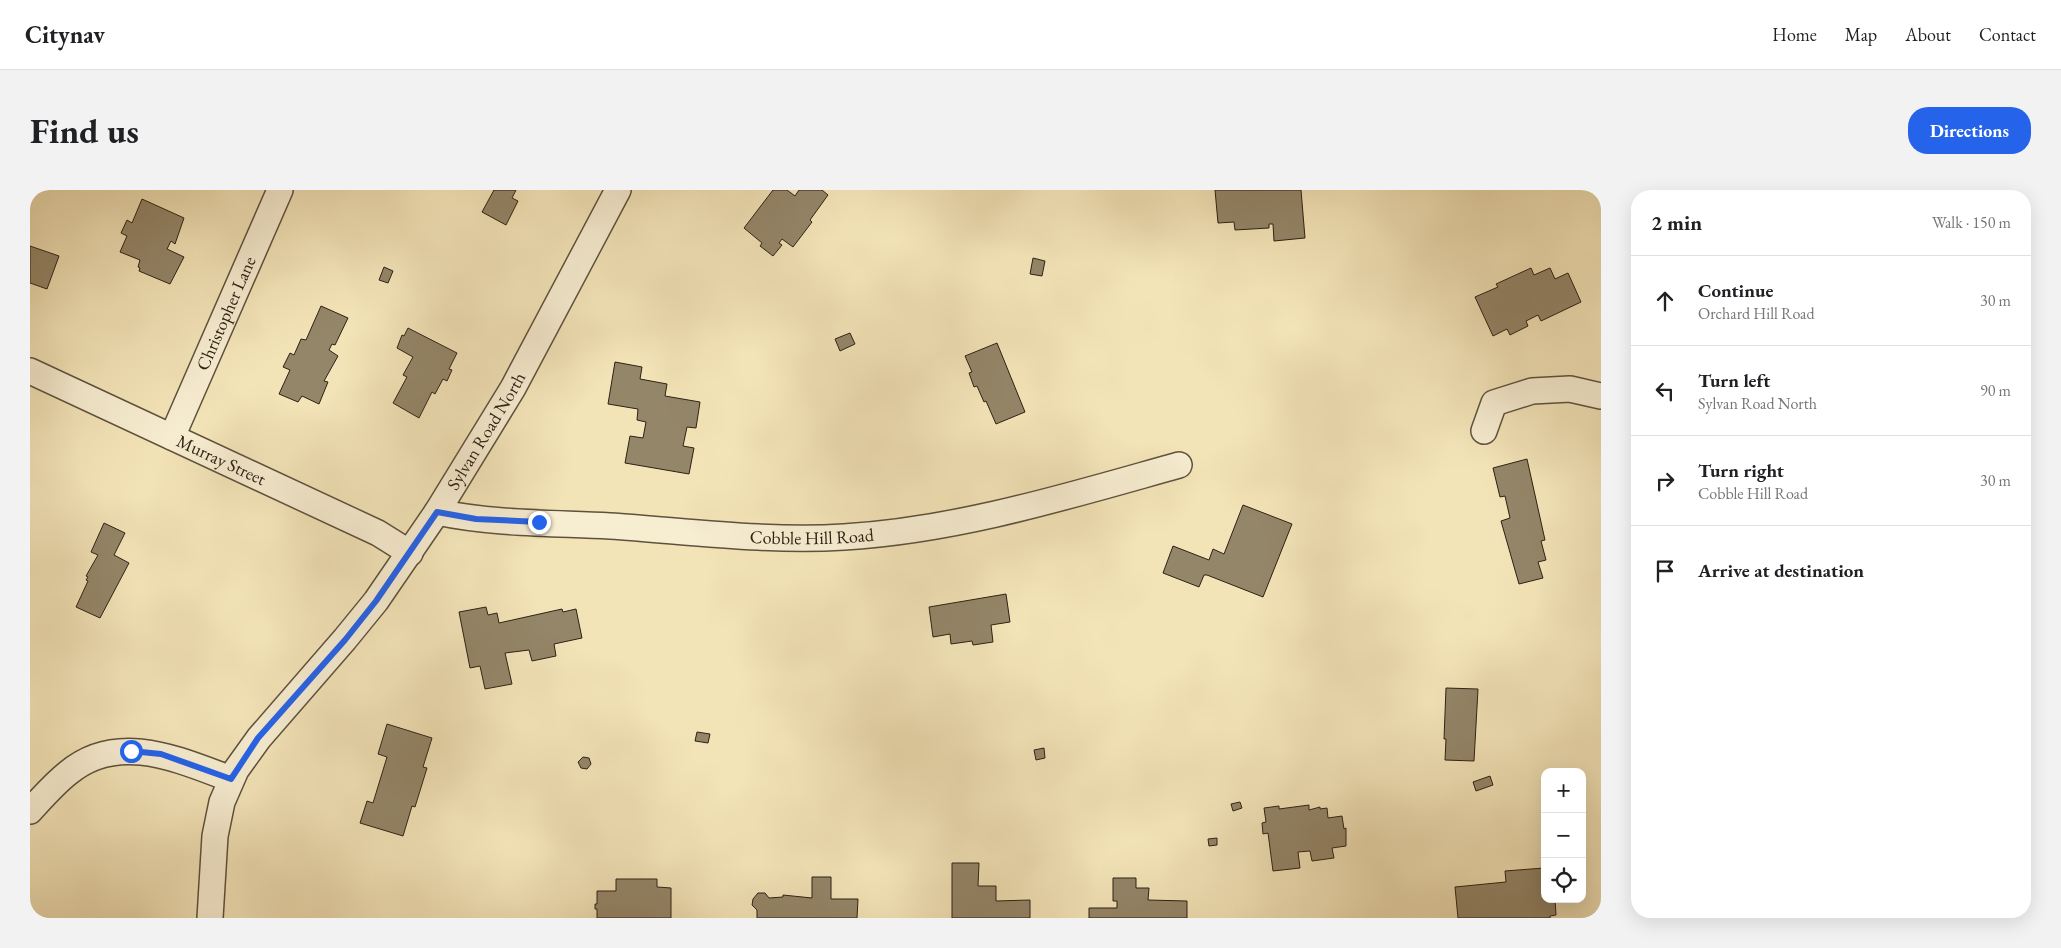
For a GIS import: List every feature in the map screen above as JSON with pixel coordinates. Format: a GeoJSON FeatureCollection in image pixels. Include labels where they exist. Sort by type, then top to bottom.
{"type":"FeatureCollection","features":[{"type":"Feature","properties":{"kind":"street","name":"Christopher Lane"},"geometry":{"type":"LineString","coordinates":[[172,437],[280,190]]}},
{"type":"Feature","properties":{"kind":"street","name":"Sylvan Road North"},"geometry":{"type":"LineString","coordinates":[[210,918],[215,836],[222,802],[231,779],[258,738],[345,640],[376,601],[437,512],[513,388],[618,190]]}},
{"type":"Feature","properties":{"kind":"street","name":"Murray Street"},"geometry":{"type":"LineString","coordinates":[[30,371],[378,533],[410,552]]}},
{"type":"Feature","properties":{"kind":"street"},"geometry":{"type":"LineString","coordinates":[[1484,431],[1494,403],[1532,391],[1570,389],[1601,396]]}},
{"type":"Feature","properties":{"kind":"street","name":"Cobble Hill Road"},"geometry":{"type":"LineString","coordinates":[[437,512],[464,518],[497,521],[779,537],[842,537],[927,528],[1007,513],[1179,465]]}},
{"type":"Feature","properties":{"kind":"street"},"geometry":{"type":"LineString","coordinates":[[30,811],[68,772],[78,765],[104,755],[131,751],[161,754],[231,779]]}},
{"type":"Feature","properties":{"kind":"building"},"geometry":{"type":"Polygon","coordinates":[[[494,190],[516,190],[512,198],[518,201],[506,225],[482,212],[494,190]]]}},
{"type":"Feature","properties":{"kind":"building"},"geometry":{"type":"Polygon","coordinates":[[[773,190],[787,190],[795,196],[799,190],[822,190],[828,195],[810,220],[812,222],[793,247],[782,239],[779,243],[782,245],[773,256],[760,246],[762,243],[744,228],[773,190]]]}},
{"type":"Feature","properties":{"kind":"building"},"geometry":{"type":"Polygon","coordinates":[[[1215,190],[1301,190],[1305,238],[1274,241],[1273,224],[1269,224],[1269,228],[1235,230],[1234,222],[1218,223],[1215,190]]]}},
{"type":"Feature","properties":{"kind":"building"},"geometry":{"type":"Polygon","coordinates":[[[142,199],[184,218],[175,244],[171,241],[167,249],[184,257],[170,284],[139,271],[140,260],[120,252],[127,236],[121,233],[127,220],[132,223],[142,199]]]}},
{"type":"Feature","properties":{"kind":"building"},"geometry":{"type":"Polygon","coordinates":[[[30,246],[59,256],[47,289],[30,283],[30,246]]]}},
{"type":"Feature","properties":{"kind":"building"},"geometry":{"type":"Polygon","coordinates":[[[1033,258],[1045,261],[1042,276],[1030,274],[1033,258]]]}},
{"type":"Feature","properties":{"kind":"building"},"geometry":{"type":"Polygon","coordinates":[[[384,267],[393,271],[388,283],[379,280],[384,267]]]}},
{"type":"Feature","properties":{"kind":"building"},"geometry":{"type":"Polygon","coordinates":[[[1531,268],[1534,275],[1550,268],[1555,279],[1568,273],[1581,302],[1541,321],[1538,315],[1526,321],[1528,326],[1510,335],[1507,329],[1493,336],[1475,297],[1498,287],[1496,284],[1531,268]]]}},
{"type":"Feature","properties":{"kind":"building"},"geometry":{"type":"Polygon","coordinates":[[[321,306],[348,318],[335,345],[332,344],[329,350],[338,356],[324,381],[328,382],[319,404],[302,396],[298,402],[279,394],[290,370],[283,367],[290,353],[294,355],[301,339],[306,340],[321,306]]]}},
{"type":"Feature","properties":{"kind":"building"},"geometry":{"type":"Polygon","coordinates":[[[408,328],[457,353],[449,369],[452,370],[447,381],[443,379],[435,394],[432,392],[419,418],[393,403],[407,377],[403,375],[413,357],[397,348],[402,335],[404,336],[408,328]]]}},
{"type":"Feature","properties":{"kind":"building"},"geometry":{"type":"Polygon","coordinates":[[[850,333],[855,344],[840,351],[835,339],[850,333]]]}},
{"type":"Feature","properties":{"kind":"building"},"geometry":{"type":"Polygon","coordinates":[[[997,343],[1025,412],[996,424],[986,401],[984,402],[977,386],[974,387],[969,373],[972,372],[965,356],[997,343]]]}},
{"type":"Feature","properties":{"kind":"building"},"geometry":{"type":"Polygon","coordinates":[[[615,362],[642,367],[640,379],[667,384],[665,396],[700,402],[696,428],[687,427],[683,446],[694,448],[689,474],[625,463],[630,436],[643,438],[646,422],[637,420],[638,409],[608,404],[615,362]]]}},
{"type":"Feature","properties":{"kind":"building"},"geometry":{"type":"Polygon","coordinates":[[[1527,459],[1545,540],[1541,541],[1546,560],[1538,562],[1543,578],[1519,584],[1501,521],[1510,518],[1505,496],[1500,497],[1493,468],[1527,459]]]}},
{"type":"Feature","properties":{"kind":"building"},"geometry":{"type":"Polygon","coordinates":[[[1243,505],[1292,524],[1263,597],[1207,575],[1204,575],[1199,587],[1163,573],[1173,546],[1209,560],[1213,549],[1224,554],[1243,505]]]}},
{"type":"Feature","properties":{"kind":"building"},"geometry":{"type":"Polygon","coordinates":[[[104,523],[125,533],[114,555],[129,563],[100,618],[76,607],[88,581],[86,576],[98,555],[91,552],[104,523]]]}},
{"type":"Feature","properties":{"kind":"building"},"geometry":{"type":"Polygon","coordinates":[[[1006,594],[1010,622],[991,625],[993,642],[973,645],[972,641],[951,644],[950,634],[933,637],[929,607],[1006,594]]]}},
{"type":"Feature","properties":{"kind":"building"},"geometry":{"type":"Polygon","coordinates":[[[486,607],[488,615],[497,613],[499,623],[562,609],[563,612],[576,609],[582,638],[554,644],[556,656],[532,661],[529,650],[505,653],[512,684],[485,689],[480,666],[470,668],[459,612],[486,607]]]}},
{"type":"Feature","properties":{"kind":"building"},"geometry":{"type":"Polygon","coordinates":[[[1446,688],[1478,689],[1474,761],[1445,760],[1446,688]]]}},
{"type":"Feature","properties":{"kind":"building"},"geometry":{"type":"Polygon","coordinates":[[[387,724],[432,738],[423,767],[427,768],[415,807],[412,806],[403,836],[360,823],[367,801],[373,803],[387,757],[378,754],[387,724]]]}},
{"type":"Feature","properties":{"kind":"building"},"geometry":{"type":"Polygon","coordinates":[[[697,732],[710,734],[708,743],[695,741],[697,732]]]}},
{"type":"Feature","properties":{"kind":"building"},"geometry":{"type":"Polygon","coordinates":[[[1044,748],[1045,758],[1036,760],[1034,750],[1044,748]]]}},
{"type":"Feature","properties":{"kind":"building"},"geometry":{"type":"Polygon","coordinates":[[[583,757],[589,758],[591,764],[587,769],[581,768],[578,762],[583,757]]]}},
{"type":"Feature","properties":{"kind":"building"},"geometry":{"type":"Polygon","coordinates":[[[1490,776],[1493,785],[1476,791],[1473,782],[1490,776]]]}},
{"type":"Feature","properties":{"kind":"building"},"geometry":{"type":"Polygon","coordinates":[[[1240,802],[1242,808],[1233,811],[1231,804],[1240,802]]]}},
{"type":"Feature","properties":{"kind":"building"},"geometry":{"type":"Polygon","coordinates":[[[1309,805],[1309,810],[1320,807],[1320,809],[1327,808],[1328,818],[1342,816],[1344,829],[1346,828],[1346,846],[1332,848],[1334,858],[1312,861],[1310,851],[1298,852],[1300,868],[1273,871],[1268,833],[1263,834],[1262,823],[1266,822],[1264,808],[1279,806],[1279,809],[1309,805]]]}},
{"type":"Feature","properties":{"kind":"building"},"geometry":{"type":"Polygon","coordinates":[[[1217,838],[1217,845],[1209,846],[1208,839],[1217,838]]]}},
{"type":"Feature","properties":{"kind":"building"},"geometry":{"type":"Polygon","coordinates":[[[952,863],[979,863],[978,886],[996,886],[996,901],[1030,900],[1030,918],[952,918],[952,863]]]}},
{"type":"Feature","properties":{"kind":"building"},"geometry":{"type":"Polygon","coordinates":[[[1541,868],[1541,903],[1555,903],[1556,915],[1550,916],[1550,918],[1458,918],[1455,887],[1506,882],[1505,871],[1541,868]]]}},
{"type":"Feature","properties":{"kind":"building"},"geometry":{"type":"Polygon","coordinates":[[[812,877],[831,877],[831,899],[858,899],[857,918],[757,918],[757,910],[752,905],[753,899],[758,893],[765,893],[769,898],[783,897],[783,895],[812,898],[812,877]]]}},
{"type":"Feature","properties":{"kind":"building"},"geometry":{"type":"Polygon","coordinates":[[[1113,878],[1136,878],[1136,888],[1149,888],[1148,900],[1187,901],[1187,918],[1089,918],[1089,908],[1117,908],[1117,901],[1113,901],[1113,878]]]}},
{"type":"Feature","properties":{"kind":"building"},"geometry":{"type":"Polygon","coordinates":[[[616,879],[657,879],[657,887],[671,888],[671,918],[597,918],[595,904],[597,904],[597,891],[616,891],[616,879]]]}},
{"type":"Feature","properties":{"kind":"route"},"geometry":{"type":"LineString","coordinates":[[131,751],[161,754],[231,779],[258,738],[345,640],[376,601],[437,512],[464,518],[539,522]]}}]}
